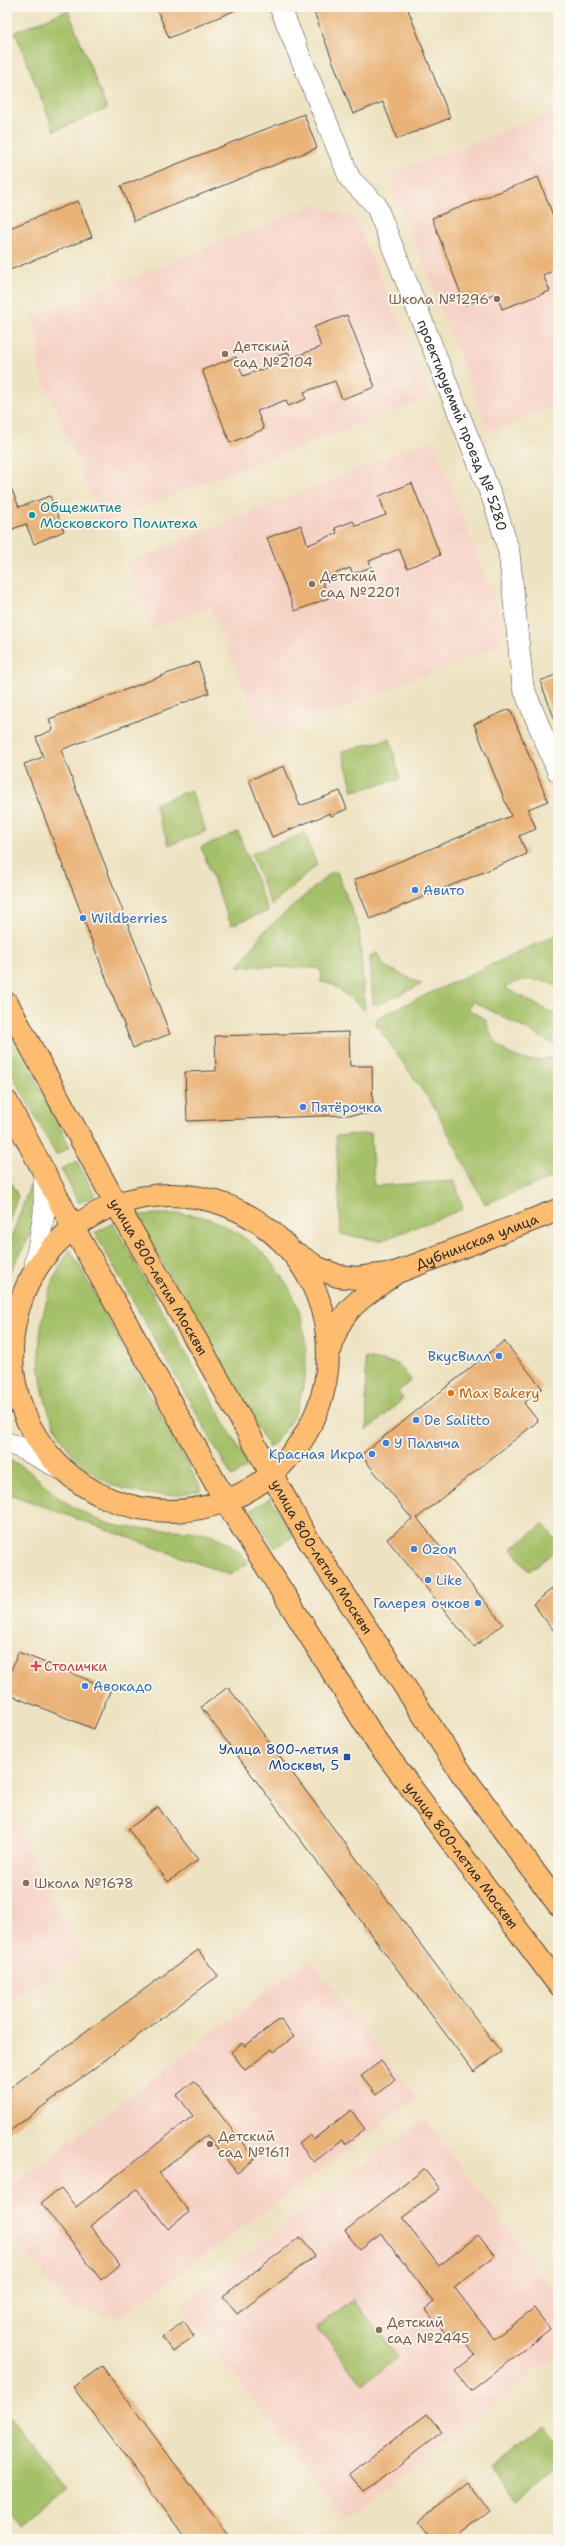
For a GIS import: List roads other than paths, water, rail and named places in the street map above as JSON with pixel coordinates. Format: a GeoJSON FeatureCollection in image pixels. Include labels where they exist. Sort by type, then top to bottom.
{"type":"FeatureCollection","features":[{"type":"Feature","properties":{"kind":"main road","name":"улица 800-летия Москвы"},"geometry":{"type":"LineString","coordinates":[[7,1003],[116,1204],[202,1350],[271,1475],[348,1603],[429,1727],[558,1904]]}},
{"type":"Feature","properties":{"kind":"main road","name":"улица 800-летия Москвы"},"geometry":{"type":"LineString","coordinates":[[7,1102],[73,1227],[226,1502],[374,1738],[558,1984]]}},
{"type":"Feature","properties":{"kind":"main road"},"geometry":{"type":"LineString","coordinates":[[158,1195],[201,1197],[242,1211],[260,1223],[286,1246],[304,1268],[315,1288],[327,1330],[329,1362],[323,1394],[316,1415],[294,1452],[271,1475],[244,1493],[226,1502],[183,1511],[140,1509],[99,1494],[63,1470],[48,1454],[26,1417],[9,1364],[17,1312],[34,1272],[46,1254],[73,1227],[96,1213],[116,1204],[158,1195]]}},
{"type":"Feature","properties":{"kind":"main road","name":"Дубнинская улица"},"geometry":{"type":"LineString","coordinates":[[286,1246],[318,1268],[338,1276],[357,1278],[396,1273],[558,1210]]}},
{"type":"Feature","properties":{"kind":"main road","name":"Дубнинская улица"},"geometry":{"type":"LineString","coordinates":[[329,1362],[335,1333],[343,1316],[358,1300],[396,1273]]}},
{"type":"Feature","properties":{"kind":"street","name":"проектируемый проезд № 5280"},"geometry":{"type":"LineString","coordinates":[[280,7],[350,179],[376,205],[495,505],[509,552],[523,687],[558,772]]}},
{"type":"Feature","properties":{"kind":"street"},"geometry":{"type":"LineString","coordinates":[[34,1272],[44,1220],[44,1170]]}},
{"type":"Feature","properties":{"kind":"street"},"geometry":{"type":"LineString","coordinates":[[7,1443],[19,1447],[63,1470]]}},
{"type":"Feature","properties":{"kind":"place","name":"Школа №1296"},"geometry":{"type":"Point","coordinates":[497,299]}},
{"type":"Feature","properties":{"kind":"place","name":"Детский сад №2104"},"geometry":{"type":"Point","coordinates":[225,354]}},
{"type":"Feature","properties":{"kind":"place","name":"Общежитие Московского Политеха"},"geometry":{"type":"Point","coordinates":[32,515]}},
{"type":"Feature","properties":{"kind":"place","name":"Детский сад №2201"},"geometry":{"type":"Point","coordinates":[312,584]}},
{"type":"Feature","properties":{"kind":"place","name":"Авито"},"geometry":{"type":"Point","coordinates":[415,890]}},
{"type":"Feature","properties":{"kind":"place","name":"Wildberries"},"geometry":{"type":"Point","coordinates":[83,918]}},
{"type":"Feature","properties":{"kind":"place","name":"Пятёрочка"},"geometry":{"type":"Point","coordinates":[303,1107]}},
{"type":"Feature","properties":{"kind":"place","name":"ВкусВилл"},"geometry":{"type":"Point","coordinates":[499,1356]}},
{"type":"Feature","properties":{"kind":"place","name":"Max Bakery"},"geometry":{"type":"Point","coordinates":[451,1393]}},
{"type":"Feature","properties":{"kind":"place","name":"De Salitto"},"geometry":{"type":"Point","coordinates":[416,1420]}},
{"type":"Feature","properties":{"kind":"place","name":"У Палыча"},"geometry":{"type":"Point","coordinates":[386,1443]}},
{"type":"Feature","properties":{"kind":"place","name":"Красная Икра"},"geometry":{"type":"Point","coordinates":[372,1454]}},
{"type":"Feature","properties":{"kind":"place","name":"Ozon"},"geometry":{"type":"Point","coordinates":[414,1549]}},
{"type":"Feature","properties":{"kind":"place","name":"Like"},"geometry":{"type":"Point","coordinates":[428,1580]}},
{"type":"Feature","properties":{"kind":"place","name":"Галерея очков"},"geometry":{"type":"Point","coordinates":[478,1603]}},
{"type":"Feature","properties":{"kind":"place","name":"Столички"},"geometry":{"type":"Point","coordinates":[36,1666]}},
{"type":"Feature","properties":{"kind":"place","name":"Авокадо"},"geometry":{"type":"Point","coordinates":[85,1686]}},
{"type":"Feature","properties":{"kind":"place","name":"Улица 800-летия Москвы, 5"},"geometry":{"type":"Point","coordinates":[347,1757]}},
{"type":"Feature","properties":{"kind":"place","name":"Школа №1678"},"geometry":{"type":"Point","coordinates":[26,1883]}},
{"type":"Feature","properties":{"kind":"place","name":"Детский сад №1611"},"geometry":{"type":"Point","coordinates":[210,2144]}},
{"type":"Feature","properties":{"kind":"place","name":"Детский сад №2445"},"geometry":{"type":"Point","coordinates":[379,2330]}}]}
